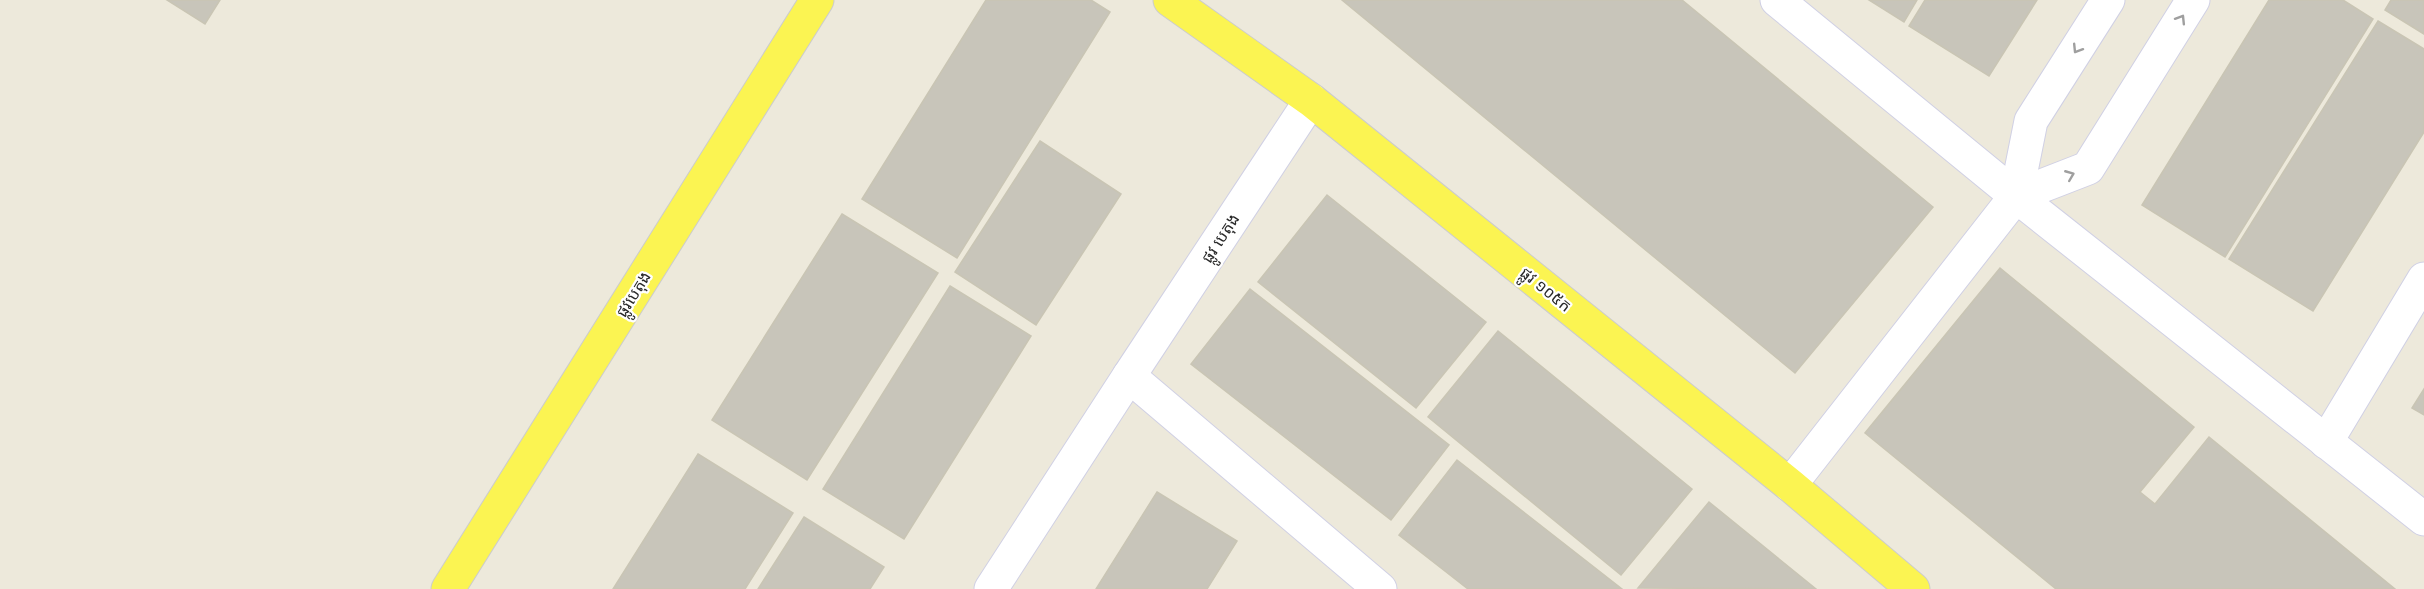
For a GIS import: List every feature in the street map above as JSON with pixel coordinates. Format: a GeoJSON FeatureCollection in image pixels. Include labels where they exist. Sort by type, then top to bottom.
{"type":"FeatureCollection","features":[{"type":"Feature","properties":{"kind":"main road","name":"ផ្លូវបេតុង"},"geometry":{"type":"LineString","coordinates":[[448,589],[817,0]]}},
{"type":"Feature","properties":{"kind":"main road","name":"ផ្លូវ ១០៥ក"},"geometry":{"type":"LineString","coordinates":[[1170,0],[1311,100],[1790,484],[1912,589]]}},
{"type":"Feature","properties":{"kind":"street"},"geometry":{"type":"LineString","coordinates":[[1777,0],[2016,196],[2424,519]]}},
{"type":"Feature","properties":{"kind":"street"},"geometry":{"type":"LineString","coordinates":[[1790,484],[2016,196],[2031,121],[2108,0]]}},
{"type":"Feature","properties":{"kind":"street"},"geometry":{"type":"LineString","coordinates":[[2016,196],[2088,168],[2193,0]]}},
{"type":"Feature","properties":{"kind":"street","name":"ផ្លូវ បេតុង"},"geometry":{"type":"LineString","coordinates":[[991,589],[1311,100]]}},
{"type":"Feature","properties":{"kind":"street"},"geometry":{"type":"LineString","coordinates":[[2326,442],[2424,279]]}},
{"type":"Feature","properties":{"kind":"street"},"geometry":{"type":"LineString","coordinates":[[1129,376],[1380,589]]}},
{"type":"Feature","properties":{"kind":"building"},"geometry":{"type":"Polygon","coordinates":[[[167,0],[220,0],[205,24],[167,0]]]}},
{"type":"Feature","properties":{"kind":"building"},"geometry":{"type":"Polygon","coordinates":[[[986,0],[1091,0],[1110,12],[957,258],[862,199],[986,0]]]}},
{"type":"Feature","properties":{"kind":"building"},"geometry":{"type":"Polygon","coordinates":[[[1342,0],[1682,0],[1933,207],[1795,373],[1342,0]]]}},
{"type":"Feature","properties":{"kind":"building"},"geometry":{"type":"Polygon","coordinates":[[[1869,0],[1917,0],[1904,22],[1869,0]]]}},
{"type":"Feature","properties":{"kind":"building"},"geometry":{"type":"Polygon","coordinates":[[[1925,0],[2037,0],[1989,76],[1909,26],[1925,0]]]}},
{"type":"Feature","properties":{"kind":"building"},"geometry":{"type":"Polygon","coordinates":[[[2269,0],[2343,0],[2373,19],[2225,257],[2142,205],[2269,0]]]}},
{"type":"Feature","properties":{"kind":"building"},"geometry":{"type":"Polygon","coordinates":[[[2391,0],[2424,0],[2424,34],[2385,10],[2391,0]]]}},
{"type":"Feature","properties":{"kind":"building"},"geometry":{"type":"Polygon","coordinates":[[[2378,21],[2424,49],[2424,132],[2313,311],[2229,259],[2378,21]]]}},
{"type":"Feature","properties":{"kind":"building"},"geometry":{"type":"Polygon","coordinates":[[[1040,141],[1121,194],[1036,325],[955,272],[1040,141]]]}},
{"type":"Feature","properties":{"kind":"building"},"geometry":{"type":"Polygon","coordinates":[[[1327,195],[1486,322],[1416,408],[1258,282],[1327,195]]]}},
{"type":"Feature","properties":{"kind":"building"},"geometry":{"type":"Polygon","coordinates":[[[842,214],[938,273],[807,480],[712,420],[842,214]]]}},
{"type":"Feature","properties":{"kind":"building"},"geometry":{"type":"Polygon","coordinates":[[[2000,268],[2194,427],[2140,492],[2155,504],[2209,437],[2395,589],[2056,589],[1865,433],[2000,268]]]}},
{"type":"Feature","properties":{"kind":"building"},"geometry":{"type":"Polygon","coordinates":[[[950,286],[1031,336],[904,539],[823,489],[950,286]]]}},
{"type":"Feature","properties":{"kind":"building"},"geometry":{"type":"Polygon","coordinates":[[[1250,289],[1449,445],[1391,520],[1191,364],[1250,289]]]}},
{"type":"Feature","properties":{"kind":"building"},"geometry":{"type":"Polygon","coordinates":[[[1498,331],[1692,489],[1621,575],[1428,417],[1498,331]]]}},
{"type":"Feature","properties":{"kind":"building"},"geometry":{"type":"Polygon","coordinates":[[[2424,389],[2424,415],[2412,408],[2424,389]]]}},
{"type":"Feature","properties":{"kind":"building"},"geometry":{"type":"Polygon","coordinates":[[[698,454],[793,513],[745,589],[613,589],[698,454]]]}},
{"type":"Feature","properties":{"kind":"building"},"geometry":{"type":"Polygon","coordinates":[[[1457,460],[1622,589],[1468,589],[1399,535],[1457,460]]]}},
{"type":"Feature","properties":{"kind":"building"},"geometry":{"type":"Polygon","coordinates":[[[1157,492],[1237,541],[1207,589],[1096,589],[1157,492]]]}},
{"type":"Feature","properties":{"kind":"building"},"geometry":{"type":"Polygon","coordinates":[[[1709,502],[1816,589],[1638,588],[1709,502]]]}},
{"type":"Feature","properties":{"kind":"building"},"geometry":{"type":"Polygon","coordinates":[[[804,517],[884,567],[870,589],[758,589],[804,517]]]}}]}
